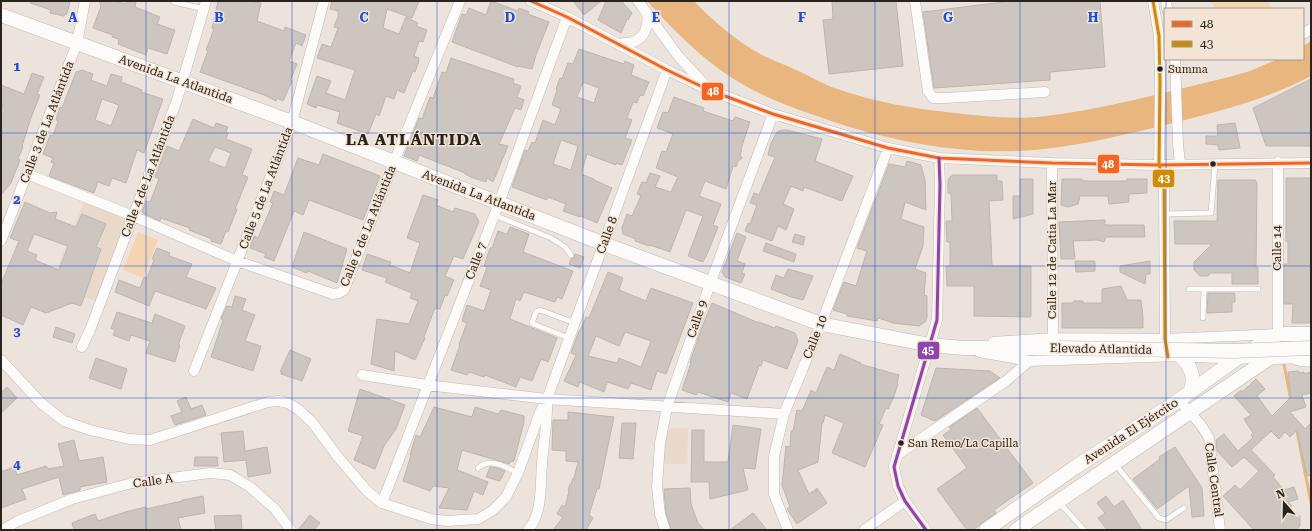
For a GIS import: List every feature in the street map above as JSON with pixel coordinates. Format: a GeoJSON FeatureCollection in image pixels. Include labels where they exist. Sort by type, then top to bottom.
{"type":"FeatureCollection","features":[{"type":"Feature","properties":{"kind":"street","name":"Calle 3 de La Atlántida"},"geometry":{"type":"LineString","coordinates":[[1,241],[77,43],[85,1]]}},
{"type":"Feature","properties":{"kind":"street","name":"Calle 5 de La Atlántida"},"geometry":{"type":"LineString","coordinates":[[194,371],[292,122],[324,1]]}},
{"type":"Feature","properties":{"kind":"street","name":"Calle 6 de La Atlántida"},"geometry":{"type":"LineString","coordinates":[[237,261],[333,294],[344,290],[394,162],[460,1]]}},
{"type":"Feature","properties":{"kind":"street"},"geometry":{"type":"LineString","coordinates":[[531,1],[567,17],[708,90],[773,114],[888,148],[939,158],[1052,163],[1159,165],[1278,162],[1311,163]]}},
{"type":"Feature","properties":{"kind":"street"},"geometry":{"type":"LineString","coordinates":[[638,1],[679,57],[708,90]]}},
{"type":"Feature","properties":{"kind":"street"},"geometry":{"type":"LineString","coordinates":[[915,1],[928,91],[933,98],[1045,92]]}},
{"type":"Feature","properties":{"kind":"street"},"geometry":{"type":"LineString","coordinates":[[1153,1],[1162,39],[1159,165],[1164,179],[1165,339],[1174,357],[1188,365],[1193,376],[1193,382],[1185,396]]}},
{"type":"Feature","properties":{"kind":"street","name":"Calle 4 de La Atlántida"},"geometry":{"type":"LineString","coordinates":[[82,347],[90,330],[183,82],[205,5]]}},
{"type":"Feature","properties":{"kind":"street"},"geometry":{"type":"LineString","coordinates":[[618,44],[633,42],[641,36],[647,29],[649,22],[647,13]]}},
{"type":"Feature","properties":{"kind":"street","name":"Avenida La Atlantida"},"geometry":{"type":"LineString","coordinates":[[1,15],[292,122],[394,162],[497,209],[604,244],[820,324],[930,346],[964,348]]}},
{"type":"Feature","properties":{"kind":"street","name":"Calle 7"},"geometry":{"type":"LineString","coordinates":[[382,503],[497,209],[567,17]]}},
{"type":"Feature","properties":{"kind":"street"},"geometry":{"type":"LineString","coordinates":[[1175,60],[1180,164]]}},
{"type":"Feature","properties":{"kind":"street","name":"Calle 8"},"geometry":{"type":"LineString","coordinates":[[547,399],[667,70]]}},
{"type":"Feature","properties":{"kind":"street"},"geometry":{"type":"LineString","coordinates":[[1160,77],[1176,78]]}},
{"type":"Feature","properties":{"kind":"street","name":"Calle 9"},"geometry":{"type":"LineString","coordinates":[[665,530],[660,514],[657,487],[660,443],[666,407],[773,114]]}},
{"type":"Feature","properties":{"kind":"street","name":"Calle 10"},"geometry":{"type":"LineString","coordinates":[[788,530],[774,494],[774,456],[784,414],[888,148]]}},
{"type":"Feature","properties":{"kind":"street"},"geometry":{"type":"LineString","coordinates":[[926,530],[905,501],[898,486],[894,467],[937,320],[940,186],[939,158]]}},
{"type":"Feature","properties":{"kind":"street","name":"Calle 14"},"geometry":{"type":"LineString","coordinates":[[1271,357],[1278,334],[1278,162]]}},
{"type":"Feature","properties":{"kind":"street","name":"Calle 12 de Catia La Mar"},"geometry":{"type":"LineString","coordinates":[[1052,163],[1056,343]]}},
{"type":"Feature","properties":{"kind":"street"},"geometry":{"type":"LineString","coordinates":[[27,174],[133,216],[237,261]]}},
{"type":"Feature","properties":{"kind":"street","name":"Avenida El Ejército"},"geometry":{"type":"LineString","coordinates":[[986,530],[1074,468],[1185,396],[1236,359],[1278,334]]}},
{"type":"Feature","properties":{"kind":"street"},"geometry":{"type":"LineString","coordinates":[[1056,343],[1311,334]]}},
{"type":"Feature","properties":{"kind":"street","name":"Elevado Atlantida"},"geometry":{"type":"LineString","coordinates":[[964,348],[1056,343],[1235,351],[1311,348]]}},
{"type":"Feature","properties":{"kind":"street"},"geometry":{"type":"LineString","coordinates":[[964,348],[982,353],[1029,361],[1055,359],[1174,357],[1236,359],[1311,356]]}},
{"type":"Feature","properties":{"kind":"street","name":"Avenida El Ejército"},"geometry":{"type":"LineString","coordinates":[[1016,530],[1271,357]]}},
{"type":"Feature","properties":{"kind":"street"},"geometry":{"type":"LineString","coordinates":[[1,360],[42,404],[64,421],[90,430],[129,439],[150,440],[268,402],[288,404],[299,410],[312,422],[353,475],[368,492],[382,503],[431,519],[447,521],[478,519],[492,511],[506,497],[518,473],[540,412],[547,399]]}},
{"type":"Feature","properties":{"kind":"street"},"geometry":{"type":"LineString","coordinates":[[897,455],[1006,381],[1029,361]]}},
{"type":"Feature","properties":{"kind":"street"},"geometry":{"type":"LineString","coordinates":[[362,375],[427,385],[547,399],[784,414]]}},
{"type":"Feature","properties":{"kind":"street","name":"Calle Central"},"geometry":{"type":"LineString","coordinates":[[1185,396],[1190,412],[1201,424],[1209,438],[1220,530]]}},
{"type":"Feature","properties":{"kind":"street"},"geometry":{"type":"LineString","coordinates":[[528,530],[537,514],[540,495],[548,412],[547,399]]}},
{"type":"Feature","properties":{"kind":"street","name":"Calle A"},"geometry":{"type":"LineString","coordinates":[[2,530],[18,521],[72,499],[132,483],[210,473],[230,475],[250,487],[274,508],[290,530]]}},
{"type":"Feature","properties":{"kind":"street"},"geometry":{"type":"LineString","coordinates":[[864,530],[905,501]]}},
{"type":"Feature","properties":{"kind":"street"},"geometry":{"type":"LineString","coordinates":[[1003,518],[1013,530]]}},
{"type":"Feature","properties":{"kind":"lane"},"geometry":{"type":"LineString","coordinates":[[174,2],[205,5]]}},
{"type":"Feature","properties":{"kind":"lane"},"geometry":{"type":"LineString","coordinates":[[1164,214],[1211,213],[1215,164]]}},
{"type":"Feature","properties":{"kind":"lane"},"geometry":{"type":"LineString","coordinates":[[497,209],[551,238],[565,247],[570,255]]}},
{"type":"Feature","properties":{"kind":"lane"},"geometry":{"type":"LineString","coordinates":[[1189,289],[1258,289]]}},
{"type":"Feature","properties":{"kind":"lane"},"geometry":{"type":"LineString","coordinates":[[1203,318],[1204,289]]}},
{"type":"Feature","properties":{"kind":"lane"},"geometry":{"type":"LineString","coordinates":[[569,338],[532,323],[536,312],[540,310],[575,323]]}},
{"type":"Feature","properties":{"kind":"lane"},"geometry":{"type":"LineString","coordinates":[[1289,357],[1295,362],[1311,364]]}},
{"type":"Feature","properties":{"kind":"lane"},"geometry":{"type":"LineString","coordinates":[[478,468],[491,462],[518,473]]}},
{"type":"Feature","properties":{"kind":"lane"},"geometry":{"type":"LineString","coordinates":[[1115,463],[1162,520],[1166,520],[1184,508]]}},
{"type":"Feature","properties":{"kind":"lane"},"geometry":{"type":"LineString","coordinates":[[1059,501],[1084,530]]}},
{"type":"Feature","properties":{"kind":"shaded area"},"geometry":{"type":"Polygon","coordinates":[[[647,1],[694,1],[725,30],[751,49],[826,85],[851,94],[910,107],[985,116],[1016,118],[1037,117],[1086,110],[1134,100],[1229,77],[1250,71],[1276,60],[1304,60],[1304,45],[1311,41],[1311,76],[1275,93],[1238,106],[1161,126],[1090,142],[1037,150],[966,150],[913,143],[887,137],[836,123],[781,103],[741,84],[720,70],[677,33],[647,1]]]}},
{"type":"Feature","properties":{"kind":"shaded area"},"geometry":{"type":"Polygon","coordinates":[[[1209,1],[1268,1],[1272,8],[1216,8],[1209,1]]]}},
{"type":"Feature","properties":{"kind":"shaded area"},"geometry":{"type":"Polygon","coordinates":[[[86,197],[130,215],[96,301],[51,284],[86,197]]]}},
{"type":"Feature","properties":{"kind":"shaded area"},"geometry":{"type":"Polygon","coordinates":[[[138,232],[158,240],[143,278],[123,270],[138,232]]]}},
{"type":"Feature","properties":{"kind":"shaded area"},"geometry":{"type":"Polygon","coordinates":[[[671,428],[688,428],[687,464],[660,464],[666,432],[671,428]]]}},
{"type":"Feature","properties":{"kind":"building"},"geometry":{"type":"Polygon","coordinates":[[[30,1],[70,2],[67,14],[64,16],[50,13],[51,10],[30,3],[30,1]]]}},
{"type":"Feature","properties":{"kind":"building"},"geometry":{"type":"Polygon","coordinates":[[[99,1],[114,1],[126,4],[126,1],[136,1],[135,7],[160,17],[157,24],[175,30],[167,54],[148,48],[146,55],[118,44],[119,39],[112,37],[113,35],[93,28],[101,6],[99,1]]]}},
{"type":"Feature","properties":{"kind":"building"},"geometry":{"type":"Polygon","coordinates":[[[218,1],[247,1],[261,3],[257,21],[284,31],[285,27],[306,35],[302,46],[296,43],[289,61],[297,64],[290,81],[292,81],[283,101],[277,98],[276,101],[264,95],[200,72],[214,29],[212,28],[218,1]]]}},
{"type":"Feature","properties":{"kind":"building"},"geometry":{"type":"Polygon","coordinates":[[[332,1],[419,1],[412,18],[387,9],[383,28],[399,34],[406,17],[418,23],[416,26],[427,30],[423,42],[419,41],[414,56],[419,58],[419,61],[404,93],[397,90],[394,99],[386,96],[379,116],[376,114],[368,134],[337,123],[340,112],[317,105],[316,108],[307,104],[317,76],[331,81],[326,93],[345,100],[355,70],[317,58],[322,44],[331,47],[338,28],[334,27],[339,14],[338,11],[330,9],[332,1]]]}},
{"type":"Feature","properties":{"kind":"building"},"geometry":{"type":"Polygon","coordinates":[[[491,1],[518,11],[519,8],[529,12],[528,14],[549,22],[532,69],[518,67],[452,42],[462,14],[466,15],[469,8],[486,15],[491,1]]]}},
{"type":"Feature","properties":{"kind":"building"},"geometry":{"type":"Polygon","coordinates":[[[573,1],[601,1],[584,15],[573,1]]]}},
{"type":"Feature","properties":{"kind":"building"},"geometry":{"type":"Polygon","coordinates":[[[606,1],[621,1],[632,13],[628,20],[627,19],[621,33],[598,20],[606,1]]]}},
{"type":"Feature","properties":{"kind":"building"},"geometry":{"type":"Polygon","coordinates":[[[832,1],[896,1],[903,66],[829,74],[823,20],[833,19],[832,1]]]}},
{"type":"Feature","properties":{"kind":"building"},"geometry":{"type":"Polygon","coordinates":[[[1011,1],[1100,1],[1105,67],[1050,72],[1050,80],[934,88],[923,12],[1011,1]]]}},
{"type":"Feature","properties":{"kind":"building"},"geometry":{"type":"Polygon","coordinates":[[[579,49],[624,64],[625,61],[634,65],[631,75],[649,82],[643,96],[640,95],[637,103],[633,102],[627,118],[632,120],[625,138],[632,140],[622,165],[616,163],[616,165],[587,154],[581,174],[612,188],[597,223],[581,216],[580,217],[563,211],[566,204],[548,197],[547,200],[512,187],[525,150],[528,151],[532,142],[535,143],[543,120],[555,125],[561,109],[552,105],[557,90],[556,89],[560,78],[562,79],[568,63],[573,64],[579,49]],[[583,82],[577,97],[594,103],[599,88],[583,82]],[[561,140],[553,164],[571,170],[578,146],[561,140]]]}},
{"type":"Feature","properties":{"kind":"building"},"geometry":{"type":"Polygon","coordinates":[[[451,58],[514,79],[513,83],[521,86],[517,97],[524,100],[521,110],[515,108],[499,144],[508,146],[493,182],[487,178],[486,182],[473,178],[465,173],[419,155],[417,161],[404,156],[419,118],[422,119],[430,97],[433,98],[442,72],[446,73],[451,58]]]}},
{"type":"Feature","properties":{"kind":"building"},"geometry":{"type":"Polygon","coordinates":[[[82,70],[93,74],[91,80],[107,86],[111,74],[122,77],[121,82],[142,90],[141,92],[163,99],[144,153],[137,150],[126,183],[112,178],[109,186],[98,182],[94,193],[49,176],[54,163],[51,162],[53,158],[43,154],[50,135],[53,136],[58,121],[56,120],[60,107],[62,108],[76,72],[82,70]],[[102,99],[95,120],[111,126],[119,105],[102,99]]]}},
{"type":"Feature","properties":{"kind":"building"},"geometry":{"type":"Polygon","coordinates":[[[32,73],[44,77],[37,94],[40,95],[18,159],[20,160],[11,183],[1,195],[1,109],[3,104],[1,103],[1,85],[24,94],[32,73]]]}},
{"type":"Feature","properties":{"kind":"building"},"geometry":{"type":"Polygon","coordinates":[[[1311,79],[1311,146],[1266,146],[1253,108],[1311,79]]]}},
{"type":"Feature","properties":{"kind":"building"},"geometry":{"type":"Polygon","coordinates":[[[674,97],[704,108],[703,111],[733,121],[735,117],[750,122],[741,149],[740,155],[742,158],[738,161],[736,167],[733,166],[726,189],[705,181],[699,196],[721,204],[713,225],[718,227],[703,262],[688,256],[703,216],[686,210],[670,252],[635,241],[636,239],[623,234],[622,228],[627,214],[632,216],[641,196],[637,194],[642,182],[646,183],[650,173],[660,176],[655,187],[671,192],[678,177],[656,168],[662,151],[666,152],[673,134],[657,128],[663,112],[668,113],[674,97]]]}},
{"type":"Feature","properties":{"kind":"building"},"geometry":{"type":"Polygon","coordinates":[[[193,119],[214,128],[216,123],[228,127],[226,139],[252,149],[242,175],[248,177],[235,209],[237,209],[228,232],[226,231],[221,244],[211,241],[212,239],[189,230],[190,228],[161,218],[160,221],[143,213],[142,211],[146,201],[150,202],[159,179],[155,177],[167,146],[179,151],[193,119]],[[215,147],[208,161],[225,168],[231,153],[215,147]]]}},
{"type":"Feature","properties":{"kind":"building"},"geometry":{"type":"Polygon","coordinates":[[[1235,123],[1240,148],[1219,150],[1218,145],[1206,144],[1206,136],[1218,136],[1217,125],[1235,123]]]}},
{"type":"Feature","properties":{"kind":"building"},"geometry":{"type":"Polygon","coordinates":[[[782,130],[822,139],[815,161],[853,176],[842,201],[804,187],[803,191],[791,186],[783,204],[794,209],[786,230],[778,226],[772,241],[745,231],[748,223],[750,224],[757,205],[750,203],[754,193],[759,195],[775,157],[768,155],[771,143],[777,132],[782,130]]]}},
{"type":"Feature","properties":{"kind":"building"},"geometry":{"type":"Polygon","coordinates":[[[323,154],[380,176],[363,220],[309,200],[303,215],[294,211],[274,261],[264,257],[266,254],[250,248],[254,236],[258,238],[273,203],[270,202],[274,191],[284,195],[298,158],[319,165],[323,154]]]}},
{"type":"Feature","properties":{"kind":"building"},"geometry":{"type":"Polygon","coordinates":[[[907,161],[921,165],[925,180],[926,210],[905,202],[901,219],[924,227],[923,246],[915,269],[926,273],[924,295],[927,296],[927,318],[925,322],[919,326],[893,323],[878,318],[877,321],[847,316],[847,314],[833,310],[844,282],[856,286],[867,251],[857,248],[889,164],[905,167],[907,161]]]}},
{"type":"Feature","properties":{"kind":"building"},"geometry":{"type":"Polygon","coordinates":[[[953,175],[997,175],[997,181],[1002,181],[1003,200],[989,201],[992,266],[1031,266],[1031,317],[974,316],[974,286],[947,286],[946,266],[950,266],[950,242],[947,242],[946,221],[952,221],[951,194],[948,193],[948,180],[953,175]]]}},
{"type":"Feature","properties":{"kind":"building"},"geometry":{"type":"Polygon","coordinates":[[[1286,178],[1311,178],[1311,323],[1292,323],[1293,304],[1284,304],[1284,264],[1288,264],[1288,241],[1286,241],[1286,178]]]}},
{"type":"Feature","properties":{"kind":"building"},"geometry":{"type":"Polygon","coordinates":[[[1020,179],[1033,179],[1033,214],[1013,219],[1013,196],[1020,196],[1020,179]]]}},
{"type":"Feature","properties":{"kind":"building"},"geometry":{"type":"Polygon","coordinates":[[[1062,179],[1082,179],[1082,181],[1127,181],[1127,179],[1147,179],[1147,193],[1129,194],[1129,202],[1109,204],[1108,196],[1080,196],[1078,204],[1068,207],[1061,205],[1062,179]]]}},
{"type":"Feature","properties":{"kind":"building"},"geometry":{"type":"Polygon","coordinates":[[[1218,180],[1255,180],[1257,183],[1256,267],[1258,267],[1258,284],[1232,284],[1232,273],[1211,273],[1208,276],[1200,276],[1194,270],[1194,262],[1212,244],[1175,244],[1174,221],[1217,221],[1218,180]]]}},
{"type":"Feature","properties":{"kind":"building"},"geometry":{"type":"Polygon","coordinates":[[[423,195],[438,200],[436,205],[453,212],[455,208],[475,214],[479,222],[463,259],[454,256],[445,276],[454,280],[447,296],[445,295],[440,309],[435,308],[424,337],[425,338],[415,360],[395,351],[394,371],[371,364],[377,319],[409,324],[418,301],[410,298],[412,293],[385,282],[387,278],[362,270],[367,254],[391,262],[390,265],[410,273],[420,243],[407,238],[423,195]]]}},
{"type":"Feature","properties":{"kind":"building"},"geometry":{"type":"Polygon","coordinates":[[[25,202],[50,213],[57,212],[55,219],[76,227],[82,214],[106,224],[96,247],[101,249],[81,306],[72,303],[46,313],[31,307],[23,325],[1,315],[1,284],[19,241],[10,238],[25,202]],[[34,234],[27,251],[37,255],[35,260],[59,270],[68,246],[34,234]]]}},
{"type":"Feature","properties":{"kind":"building"},"geometry":{"type":"Polygon","coordinates":[[[1105,220],[1105,225],[1144,225],[1145,237],[1106,237],[1104,242],[1098,240],[1073,241],[1075,259],[1061,259],[1059,222],[1105,220]]]}},
{"type":"Feature","properties":{"kind":"building"},"geometry":{"type":"Polygon","coordinates":[[[510,227],[529,234],[523,252],[573,271],[562,299],[557,297],[555,302],[524,292],[520,301],[516,299],[510,319],[557,338],[548,362],[541,359],[532,381],[520,377],[516,387],[485,375],[484,377],[469,372],[467,375],[451,370],[467,323],[462,321],[467,305],[484,311],[491,290],[480,286],[487,267],[484,266],[490,248],[492,248],[498,231],[507,234],[510,227]]]}},
{"type":"Feature","properties":{"kind":"building"},"geometry":{"type":"Polygon","coordinates":[[[304,232],[347,249],[337,283],[308,271],[307,273],[292,267],[304,232]]]}},
{"type":"Feature","properties":{"kind":"building"},"geometry":{"type":"Polygon","coordinates":[[[737,233],[746,237],[737,261],[745,264],[742,273],[745,274],[741,283],[725,277],[722,272],[737,233]]]}},
{"type":"Feature","properties":{"kind":"building"},"geometry":{"type":"Polygon","coordinates":[[[795,234],[805,237],[803,245],[792,242],[795,234]]]}},
{"type":"Feature","properties":{"kind":"building"},"geometry":{"type":"Polygon","coordinates":[[[766,243],[796,254],[794,262],[763,251],[766,243]]]}},
{"type":"Feature","properties":{"kind":"building"},"geometry":{"type":"Polygon","coordinates":[[[157,248],[170,253],[169,256],[192,264],[186,277],[216,288],[206,309],[155,291],[149,306],[115,292],[119,280],[140,288],[144,277],[147,278],[154,260],[152,259],[157,248]]]}},
{"type":"Feature","properties":{"kind":"building"},"geometry":{"type":"Polygon","coordinates":[[[575,254],[584,257],[580,268],[569,264],[571,259],[574,258],[575,254]]]}},
{"type":"Feature","properties":{"kind":"building"},"geometry":{"type":"Polygon","coordinates":[[[1075,261],[1095,261],[1095,271],[1076,272],[1075,261]]]}},
{"type":"Feature","properties":{"kind":"building"},"geometry":{"type":"Polygon","coordinates":[[[1150,261],[1150,274],[1146,274],[1145,284],[1120,272],[1120,266],[1150,261]]]}},
{"type":"Feature","properties":{"kind":"building"},"geometry":{"type":"Polygon","coordinates":[[[788,269],[813,276],[803,300],[771,289],[776,275],[784,278],[788,269]]]}},
{"type":"Feature","properties":{"kind":"building"},"geometry":{"type":"Polygon","coordinates":[[[608,272],[623,278],[619,290],[646,301],[651,288],[693,303],[666,374],[657,371],[651,390],[631,383],[628,389],[607,382],[604,392],[580,382],[578,387],[564,381],[576,355],[571,353],[579,331],[586,317],[589,318],[608,272]],[[625,332],[619,346],[596,336],[588,356],[617,363],[619,358],[641,367],[651,341],[625,332]]]}},
{"type":"Feature","properties":{"kind":"building"},"geometry":{"type":"Polygon","coordinates":[[[1121,286],[1127,300],[1141,300],[1143,328],[1062,328],[1062,303],[1083,301],[1083,303],[1102,303],[1102,289],[1121,286]]]}},
{"type":"Feature","properties":{"kind":"building"},"geometry":{"type":"Polygon","coordinates":[[[1208,293],[1235,293],[1235,302],[1232,302],[1232,312],[1207,313],[1208,293]]]}},
{"type":"Feature","properties":{"kind":"building"},"geometry":{"type":"Polygon","coordinates":[[[235,296],[246,299],[242,310],[255,315],[245,341],[261,346],[253,371],[211,357],[223,320],[221,319],[227,306],[232,307],[235,296]]]}},
{"type":"Feature","properties":{"kind":"building"},"geometry":{"type":"Polygon","coordinates":[[[712,303],[759,323],[775,328],[776,326],[795,333],[798,341],[787,369],[763,360],[761,366],[759,366],[747,399],[731,393],[728,402],[698,392],[696,395],[682,390],[702,327],[712,303]]]}},
{"type":"Feature","properties":{"kind":"building"},"geometry":{"type":"Polygon","coordinates":[[[117,312],[152,323],[155,314],[185,326],[178,345],[180,345],[175,362],[146,353],[150,341],[131,335],[129,341],[113,335],[115,330],[111,328],[117,312]]]}},
{"type":"Feature","properties":{"kind":"building"},"geometry":{"type":"Polygon","coordinates":[[[56,327],[75,334],[72,343],[53,337],[56,327]]]}},
{"type":"Feature","properties":{"kind":"building"},"geometry":{"type":"Polygon","coordinates":[[[290,350],[311,359],[302,381],[281,374],[282,372],[280,372],[290,350]]]}},
{"type":"Feature","properties":{"kind":"building"},"geometry":{"type":"Polygon","coordinates":[[[840,354],[861,363],[860,364],[899,375],[898,384],[888,409],[886,408],[879,424],[883,425],[865,467],[832,453],[844,423],[825,415],[822,423],[818,462],[798,470],[809,494],[816,489],[816,492],[817,488],[827,503],[797,524],[787,509],[790,507],[782,485],[786,446],[790,447],[791,431],[793,431],[797,410],[802,411],[811,390],[816,393],[827,367],[834,370],[840,354]]]}},
{"type":"Feature","properties":{"kind":"building"},"geometry":{"type":"Polygon","coordinates":[[[96,358],[127,369],[121,389],[89,378],[96,358]]]}},
{"type":"Feature","properties":{"kind":"building"},"geometry":{"type":"Polygon","coordinates":[[[936,368],[990,371],[1000,378],[935,421],[921,415],[936,368]]]}},
{"type":"Feature","properties":{"kind":"building"},"geometry":{"type":"Polygon","coordinates":[[[1299,371],[1299,373],[1304,372],[1304,374],[1311,372],[1311,393],[1302,395],[1306,407],[1290,412],[1305,429],[1311,423],[1311,475],[1307,476],[1297,430],[1290,437],[1285,432],[1279,439],[1271,431],[1251,450],[1275,475],[1273,477],[1284,490],[1294,487],[1298,499],[1288,502],[1292,506],[1286,511],[1300,516],[1300,526],[1296,530],[1254,530],[1223,496],[1235,485],[1240,490],[1259,471],[1244,457],[1232,467],[1217,451],[1216,440],[1224,434],[1238,451],[1253,438],[1251,435],[1253,433],[1244,419],[1251,415],[1234,396],[1241,390],[1242,392],[1256,379],[1265,389],[1257,396],[1272,416],[1291,397],[1288,372],[1299,371]]]}},
{"type":"Feature","properties":{"kind":"building"},"geometry":{"type":"Polygon","coordinates":[[[7,387],[17,398],[1,413],[1,393],[7,387]]]}},
{"type":"Feature","properties":{"kind":"building"},"geometry":{"type":"Polygon","coordinates":[[[360,389],[405,405],[396,429],[384,446],[375,469],[354,460],[363,436],[348,431],[360,389]]]}},
{"type":"Feature","properties":{"kind":"building"},"geometry":{"type":"Polygon","coordinates":[[[186,397],[191,409],[202,405],[206,415],[175,425],[171,416],[182,412],[177,401],[186,397]]]}},
{"type":"Feature","properties":{"kind":"building"},"geometry":{"type":"Polygon","coordinates":[[[434,407],[472,417],[475,407],[498,414],[501,410],[524,416],[524,422],[514,461],[510,462],[509,464],[462,450],[457,470],[488,482],[483,495],[474,491],[467,510],[439,508],[449,488],[433,486],[430,491],[403,481],[416,435],[420,437],[434,407]]]}},
{"type":"Feature","properties":{"kind":"building"},"geometry":{"type":"Polygon","coordinates":[[[977,408],[1033,483],[994,510],[996,513],[973,530],[967,530],[937,489],[967,468],[943,435],[952,429],[949,427],[977,408]]]}},
{"type":"Feature","properties":{"kind":"building"},"geometry":{"type":"Polygon","coordinates":[[[568,412],[614,417],[599,489],[597,489],[589,515],[593,518],[586,530],[553,530],[563,517],[557,514],[562,505],[565,507],[568,490],[574,478],[578,462],[566,461],[566,451],[552,450],[553,420],[568,420],[568,412]]]}},
{"type":"Feature","properties":{"kind":"building"},"geometry":{"type":"Polygon","coordinates":[[[622,423],[636,423],[633,459],[619,458],[622,423]]]}},
{"type":"Feature","properties":{"kind":"building"},"geometry":{"type":"Polygon","coordinates":[[[733,425],[761,429],[755,469],[743,468],[748,490],[710,499],[709,482],[691,482],[692,430],[704,430],[704,462],[728,462],[733,425]]]}},
{"type":"Feature","properties":{"kind":"building"},"geometry":{"type":"Polygon","coordinates":[[[243,431],[245,451],[267,447],[271,473],[248,477],[246,460],[224,462],[221,433],[243,431]]]}},
{"type":"Feature","properties":{"kind":"building"},"geometry":{"type":"Polygon","coordinates":[[[74,440],[79,461],[103,457],[107,482],[80,487],[80,490],[63,495],[59,477],[22,489],[26,499],[1,508],[1,472],[14,467],[17,475],[46,466],[48,469],[64,466],[58,444],[74,440]]]}},
{"type":"Feature","properties":{"kind":"building"},"geometry":{"type":"Polygon","coordinates":[[[1175,447],[1202,488],[1204,516],[1192,517],[1189,486],[1157,509],[1133,479],[1160,459],[1159,457],[1175,447]]]}},
{"type":"Feature","properties":{"kind":"building"},"geometry":{"type":"Polygon","coordinates":[[[195,457],[217,457],[218,466],[194,466],[195,457]]]}},
{"type":"Feature","properties":{"kind":"building"},"geometry":{"type":"Polygon","coordinates":[[[490,467],[505,471],[500,481],[486,477],[490,467]]]}},
{"type":"Feature","properties":{"kind":"building"},"geometry":{"type":"Polygon","coordinates":[[[690,488],[691,504],[698,523],[704,530],[671,530],[666,513],[664,489],[690,488]]]}},
{"type":"Feature","properties":{"kind":"building"},"geometry":{"type":"Polygon","coordinates":[[[203,496],[205,513],[178,518],[181,530],[74,530],[72,523],[95,514],[98,521],[146,507],[146,509],[203,496]]]}},
{"type":"Feature","properties":{"kind":"building"},"geometry":{"type":"Polygon","coordinates":[[[1106,496],[1114,507],[1123,500],[1142,530],[1107,530],[1098,518],[1105,513],[1097,503],[1106,496]]]}},
{"type":"Feature","properties":{"kind":"building"},"geometry":{"type":"Polygon","coordinates":[[[753,513],[767,530],[730,530],[753,513]]]}},
{"type":"Feature","properties":{"kind":"building"},"geometry":{"type":"Polygon","coordinates":[[[241,515],[242,530],[216,530],[214,516],[241,515]]]}},
{"type":"Feature","properties":{"kind":"building"},"geometry":{"type":"Polygon","coordinates":[[[310,515],[320,523],[314,530],[298,530],[310,515]]]}},
{"type":"Feature","properties":{"kind":"waterway"},"geometry":{"type":"LineString","coordinates":[[1287,360],[1284,364],[1291,401]]}},
{"type":"Feature","properties":{"kind":"waterway"},"geometry":{"type":"LineString","coordinates":[[1296,426],[1311,503]]}},
{"type":"Feature","properties":{"kind":"transit line","name":"48"},"geometry":{"type":"LineString","coordinates":[[531,1],[567,17],[667,70],[709,90],[773,114],[888,148],[939,158],[1052,163],[1159,165],[1311,163]]}},
{"type":"Feature","properties":{"kind":"transit line","name":"43"},"geometry":{"type":"LineString","coordinates":[[1153,1],[1159,36],[1159,165],[1164,179],[1165,339],[1168,357]]}},
{"type":"Feature","properties":{"kind":"transit line","name":"45"},"geometry":{"type":"LineString","coordinates":[[926,530],[905,501],[898,486],[894,467],[937,320],[940,185],[939,158]]}},
{"type":"Feature","properties":{"kind":"place","name":"Summa"},"geometry":{"type":"Point","coordinates":[1160,69]}},
{"type":"Feature","properties":{"kind":"place","name":"San Remo/La Capilla"},"geometry":{"type":"Point","coordinates":[901,443]}},
{"type":"Feature","properties":{"kind":"district","name":"LA ATLÁNTIDA"},"geometry":{"type":"Point","coordinates":[414,139]}}]}
